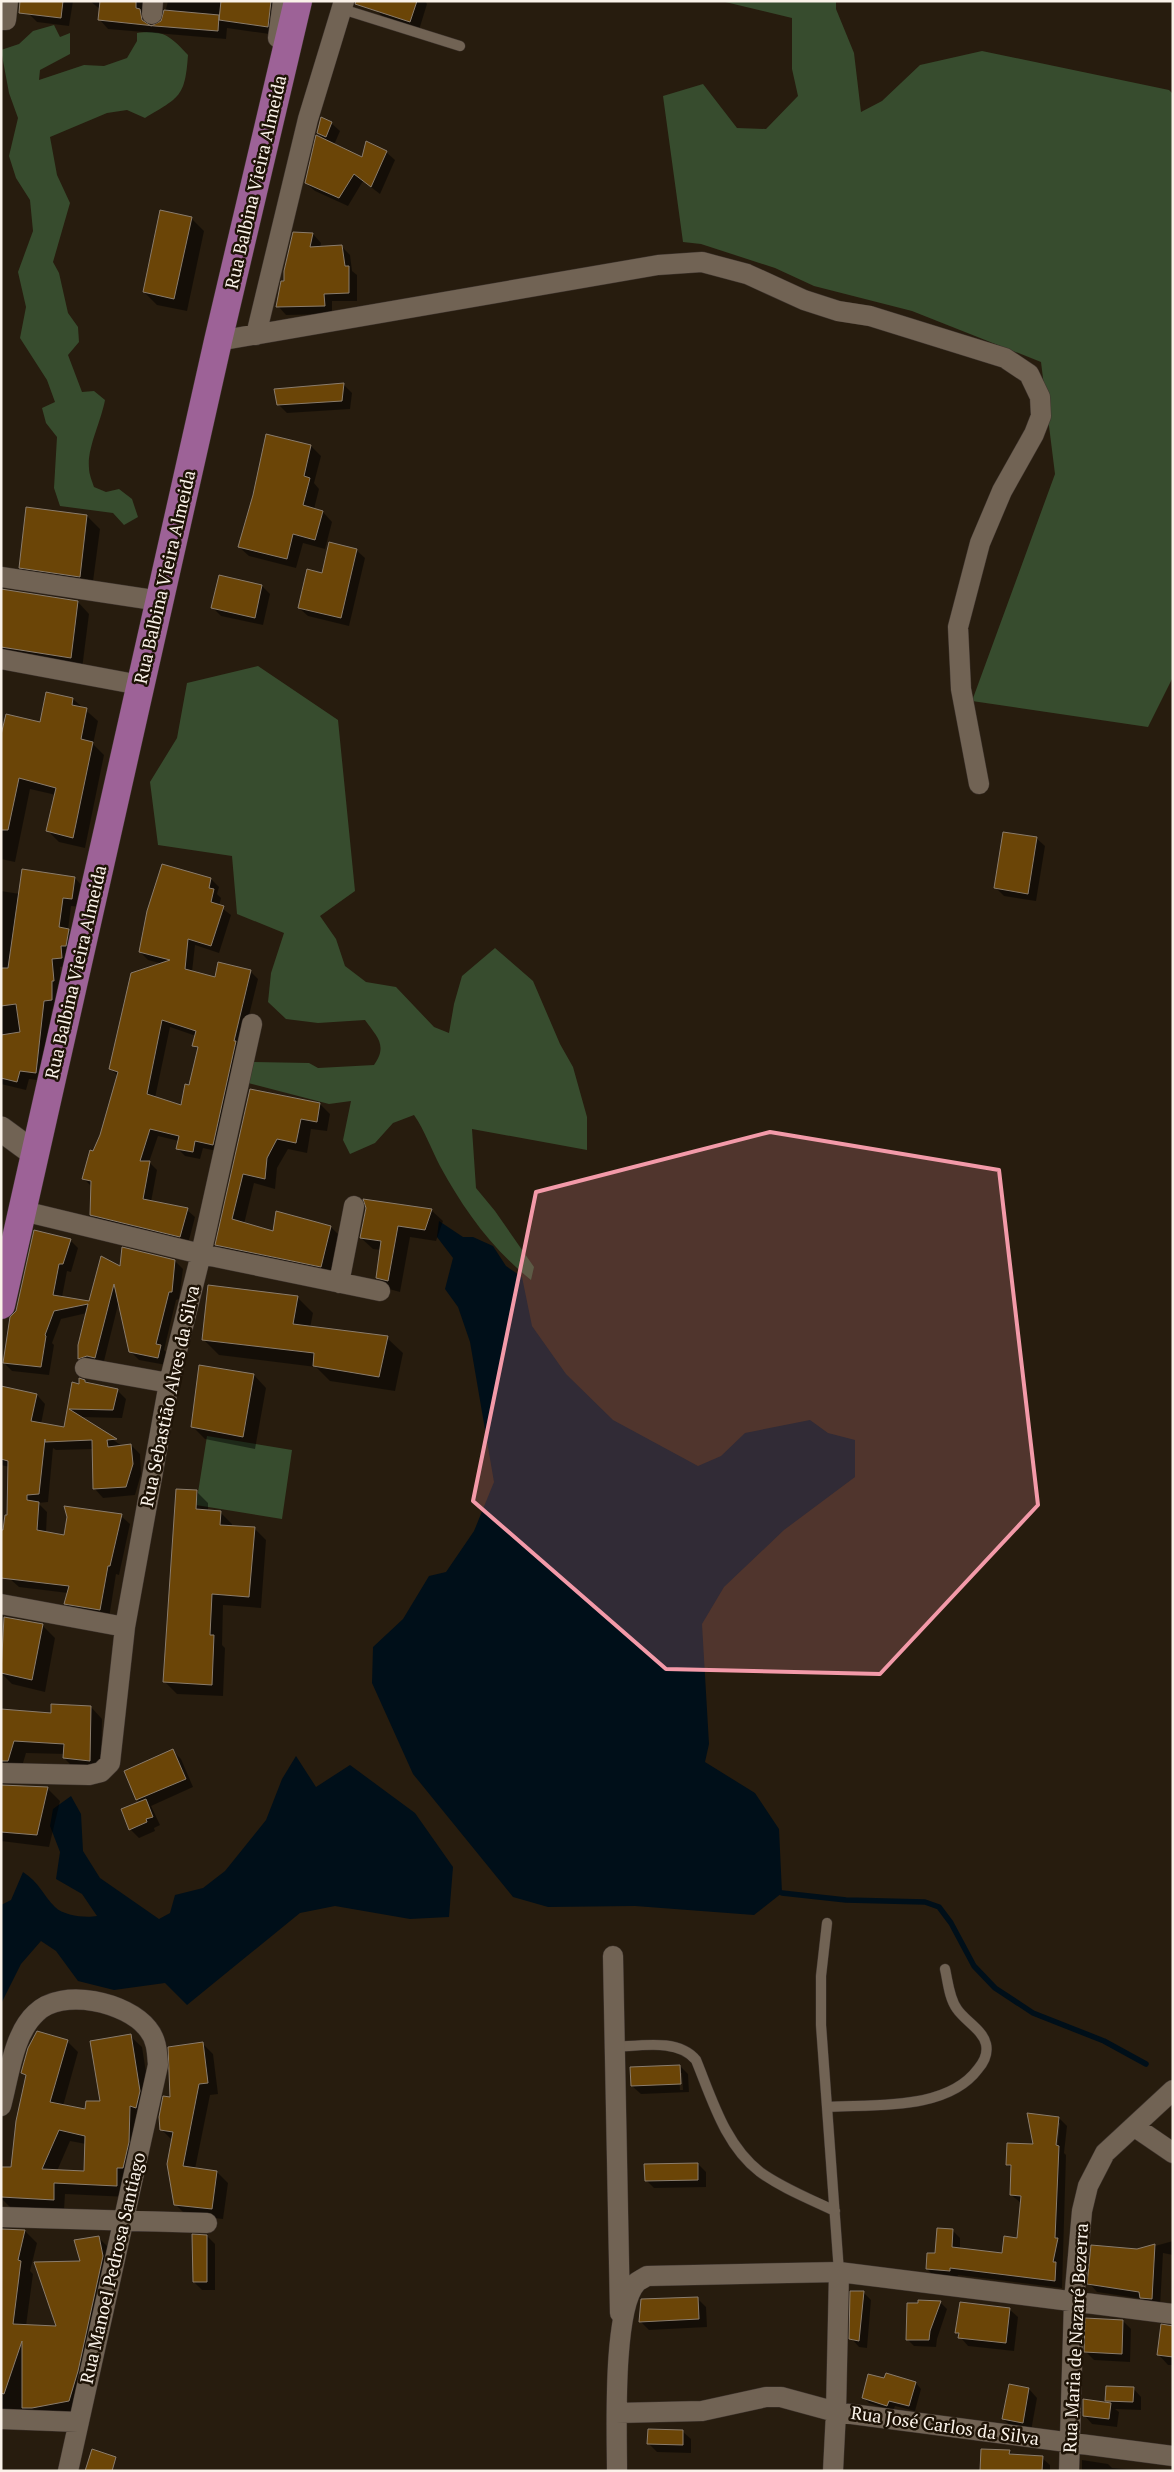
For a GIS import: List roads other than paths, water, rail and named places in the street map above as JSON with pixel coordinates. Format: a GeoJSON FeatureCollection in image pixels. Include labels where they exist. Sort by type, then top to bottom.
{"type":"FeatureCollection","features":[{"type":"Feature","properties":{"kind":"main road","name":"Rua Balbina Vieira Almeida"},"geometry":{"type":"LineString","coordinates":[[1,1305],[218,342],[298,1]]}},
{"type":"Feature","properties":{"kind":"street"},"geometry":{"type":"LineString","coordinates":[[280,82],[276,57],[282,1]]}},
{"type":"Feature","properties":{"kind":"street"},"geometry":{"type":"LineString","coordinates":[[1,20],[6,20],[8,2]]}},
{"type":"Feature","properties":{"kind":"street","name":"Rua Balbina Vieira Almeida"},"geometry":{"type":"LineString","coordinates":[[256,335],[308,119],[343,5]]}},
{"type":"Feature","properties":{"kind":"street"},"geometry":{"type":"LineString","coordinates":[[218,342],[658,265],[702,262],[746,274],[804,300],[838,311],[870,316],[1005,358],[1030,374],[1040,397],[1041,416],[1034,434],[1002,491],[980,542],[958,627],[961,689],[979,784]]}},
{"type":"Feature","properties":{"kind":"street"},"geometry":{"type":"LineString","coordinates":[[1,577],[160,601]]}},
{"type":"Feature","properties":{"kind":"street"},"geometry":{"type":"LineString","coordinates":[[1,659],[140,685]]}},
{"type":"Feature","properties":{"kind":"street","name":"Rua Sebastião Alves da Silva"},"geometry":{"type":"LineString","coordinates":[[1,1773],[97,1774],[105,1770],[110,1762],[125,1627],[169,1383],[201,1254],[252,1024]]}},
{"type":"Feature","properties":{"kind":"street"},"geometry":{"type":"LineString","coordinates":[[1,1129],[35,1154]]}},
{"type":"Feature","properties":{"kind":"street"},"geometry":{"type":"LineString","coordinates":[[339,1283],[354,1206]]}},
{"type":"Feature","properties":{"kind":"street"},"geometry":{"type":"LineString","coordinates":[[23,1211],[201,1254],[380,1291]]}},
{"type":"Feature","properties":{"kind":"street"},"geometry":{"type":"LineString","coordinates":[[85,1368],[169,1383]]}},
{"type":"Feature","properties":{"kind":"street"},"geometry":{"type":"LineString","coordinates":[[1,1604],[125,1627]]}},
{"type":"Feature","properties":{"kind":"street"},"geometry":{"type":"LineString","coordinates":[[613,1956],[620,2340],[617,2471]]}},
{"type":"Feature","properties":{"kind":"street","name":"Rua Manoel Pedrosa Santiago"},"geometry":{"type":"LineString","coordinates":[[1,2106],[16,2051],[25,2028],[35,2013],[43,2008],[68,2000],[87,2000],[113,2006],[141,2021],[155,2040],[158,2065],[68,2471]]}},
{"type":"Feature","properties":{"kind":"street","name":"Rua Maria de Nazaré Bezerra"},"geometry":{"type":"LineString","coordinates":[[1069,2471],[1074,2300],[1082,2211],[1088,2186],[1106,2154],[1173,2090]]}},
{"type":"Feature","properties":{"kind":"street"},"geometry":{"type":"LineString","coordinates":[[1135,2128],[1173,2153]]}},
{"type":"Feature","properties":{"kind":"street"},"geometry":{"type":"LineString","coordinates":[[1,2217],[207,2223]]}},
{"type":"Feature","properties":{"kind":"street"},"geometry":{"type":"LineString","coordinates":[[620,2340],[628,2298],[637,2282],[647,2276],[839,2272],[1074,2300],[1173,2314]]}},
{"type":"Feature","properties":{"kind":"street"},"geometry":{"type":"LineString","coordinates":[[833,2471],[839,2272]]}},
{"type":"Feature","properties":{"kind":"street","name":"Rua José Carlos da Silva"},"geometry":{"type":"LineString","coordinates":[[617,2413],[702,2411],[766,2397],[781,2397],[836,2412],[1173,2456]]}},
{"type":"Feature","properties":{"kind":"street"},"geometry":{"type":"LineString","coordinates":[[1,2419],[78,2422]]}},
{"type":"Feature","properties":{"kind":"lane"},"geometry":{"type":"LineString","coordinates":[[343,5],[460,46]]}},
{"type":"Feature","properties":{"kind":"lane"},"geometry":{"type":"LineString","coordinates":[[827,1923],[821,2000],[839,2272]]}},
{"type":"Feature","properties":{"kind":"lane"},"geometry":{"type":"LineString","coordinates":[[827,2107],[931,2099],[955,2090],[974,2075],[981,2065],[986,2052],[986,2042],[981,2034],[969,2024],[955,2007],[945,1969]]}},
{"type":"Feature","properties":{"kind":"lane"},"geometry":{"type":"LineString","coordinates":[[614,2047],[668,2046],[689,2052],[696,2060],[733,2143],[748,2160],[769,2178],[835,2211]]}},
{"type":"Feature","properties":{"kind":"waterway"},"geometry":{"type":"LineString","coordinates":[[782,1893],[846,1900],[925,1902],[939,1907],[951,1923],[974,1966],[995,1988],[1033,2013],[1104,2041],[1146,2064]]}}]}
